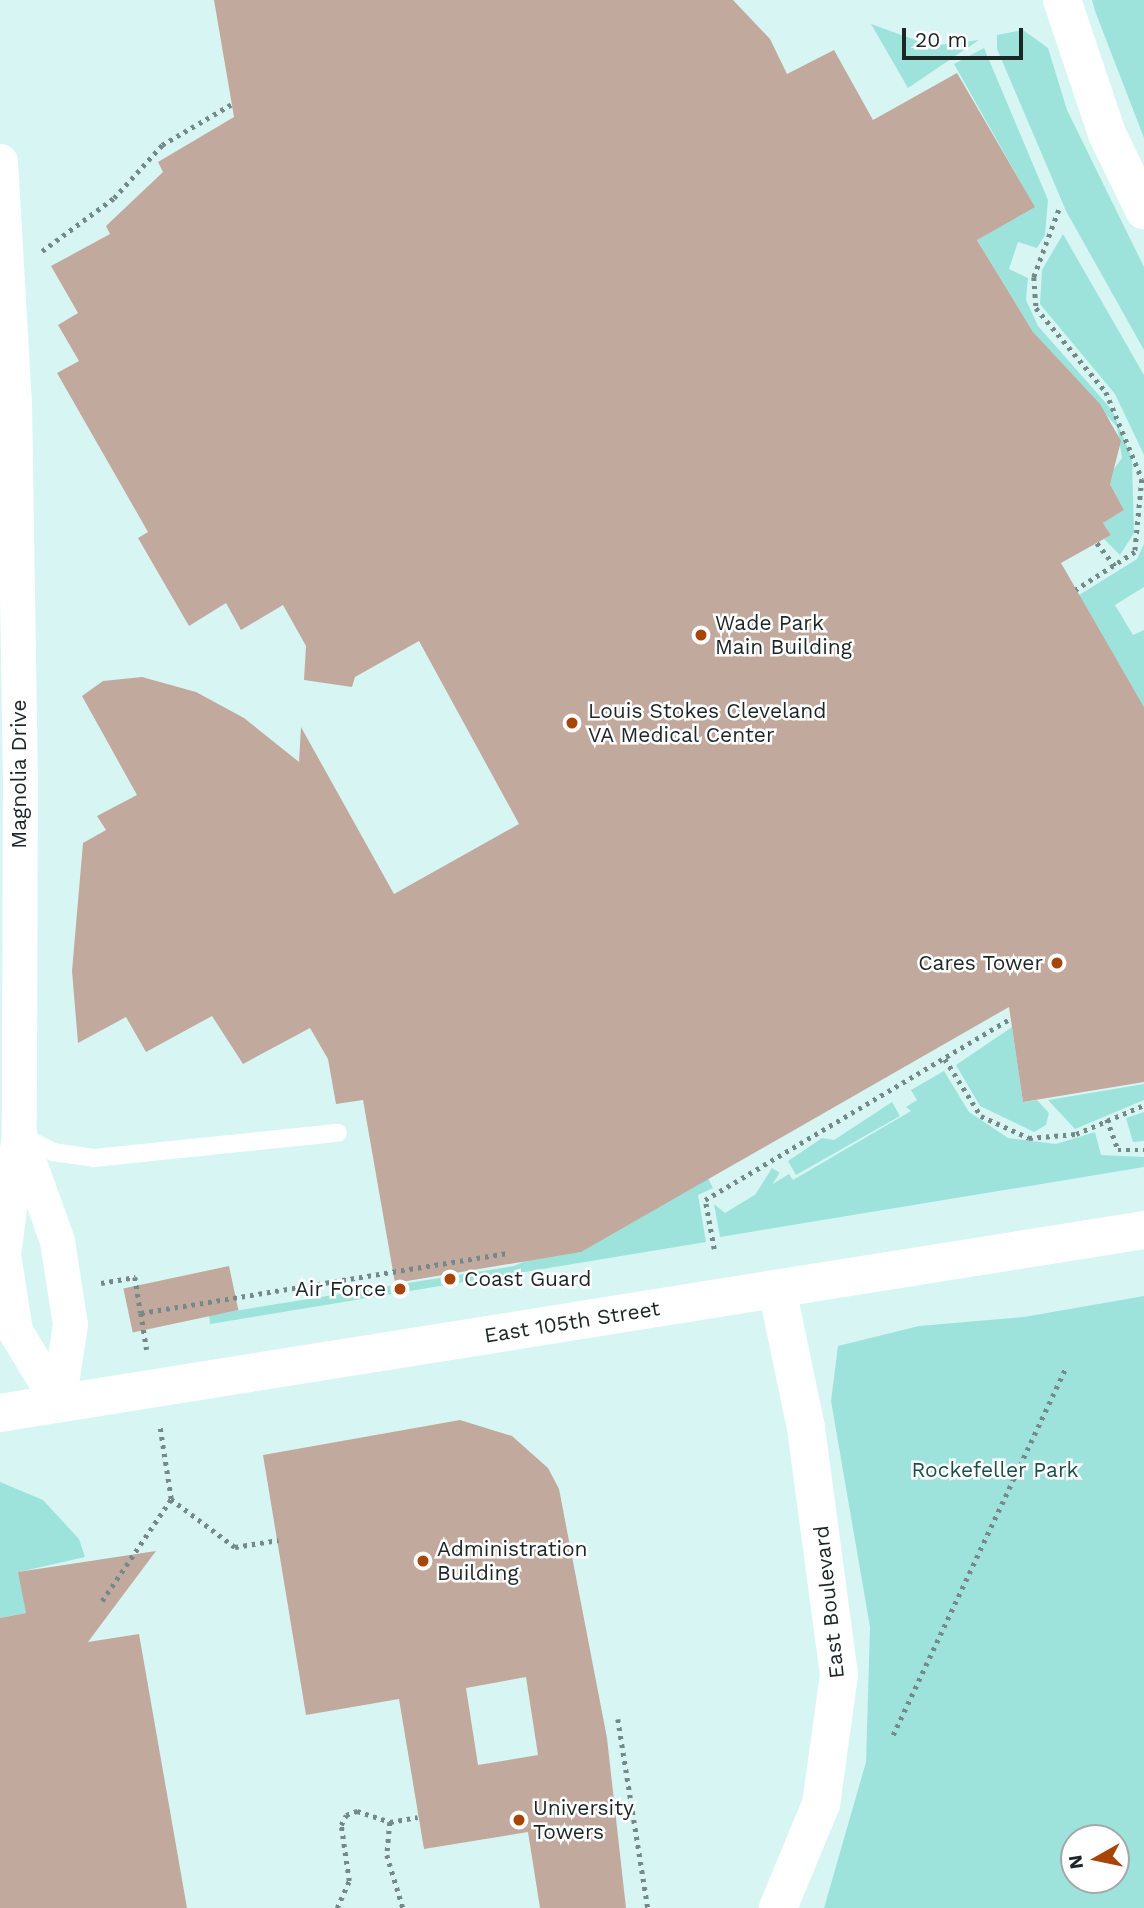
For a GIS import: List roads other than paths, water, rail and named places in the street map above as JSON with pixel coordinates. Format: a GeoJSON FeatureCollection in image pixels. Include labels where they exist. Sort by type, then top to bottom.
{"type":"FeatureCollection","features":[{"type":"Feature","properties":{"kind":"main road"},"geometry":{"type":"LineString","coordinates":[[1062,0],[1107,134],[1144,210]]}},
{"type":"Feature","properties":{"kind":"main road","name":"East 105th Street"},"geometry":{"type":"LineString","coordinates":[[0,1413],[1144,1230]]}},
{"type":"Feature","properties":{"kind":"main road","name":"East Boulevard"},"geometry":{"type":"LineString","coordinates":[[777,1289],[806,1428],[839,1675],[821,1804],[778,1908]]}},
{"type":"Feature","properties":{"kind":"street","name":"Magnolia Drive"},"geometry":{"type":"LineString","coordinates":[[0,161],[14,402],[19,1134],[3,1254],[15,1331],[58,1402]]}},
{"type":"Feature","properties":{"kind":"street","name":"Magnolia Drive"},"geometry":{"type":"LineString","coordinates":[[19,1134],[57,1241],[70,1324],[58,1402]]}},
{"type":"Feature","properties":{"kind":"lane"},"geometry":{"type":"LineString","coordinates":[[19,1134],[52,1152],[94,1157],[338,1133]]}},
{"type":"Feature","properties":{"kind":"place","name":"Wade Park Main Building"},"geometry":{"type":"Point","coordinates":[701,635]}},
{"type":"Feature","properties":{"kind":"place","name":"Louis Stokes Cleveland VA Medical Center"},"geometry":{"type":"Point","coordinates":[572,723]}},
{"type":"Feature","properties":{"kind":"place","name":"Cares Tower"},"geometry":{"type":"Point","coordinates":[1057,963]}},
{"type":"Feature","properties":{"kind":"place","name":"Coast Guard"},"geometry":{"type":"Point","coordinates":[450,1279]}},
{"type":"Feature","properties":{"kind":"place","name":"Air Force"},"geometry":{"type":"Point","coordinates":[400,1289]}},
{"type":"Feature","properties":{"kind":"place","name":"Administration Building"},"geometry":{"type":"Point","coordinates":[423,1561]}},
{"type":"Feature","properties":{"kind":"place","name":"University Towers"},"geometry":{"type":"Point","coordinates":[519,1820]}},
{"type":"Feature","properties":{"kind":"park label","name":"Rockefeller Park"},"geometry":{"type":"Point","coordinates":[995,1470]}}]}
